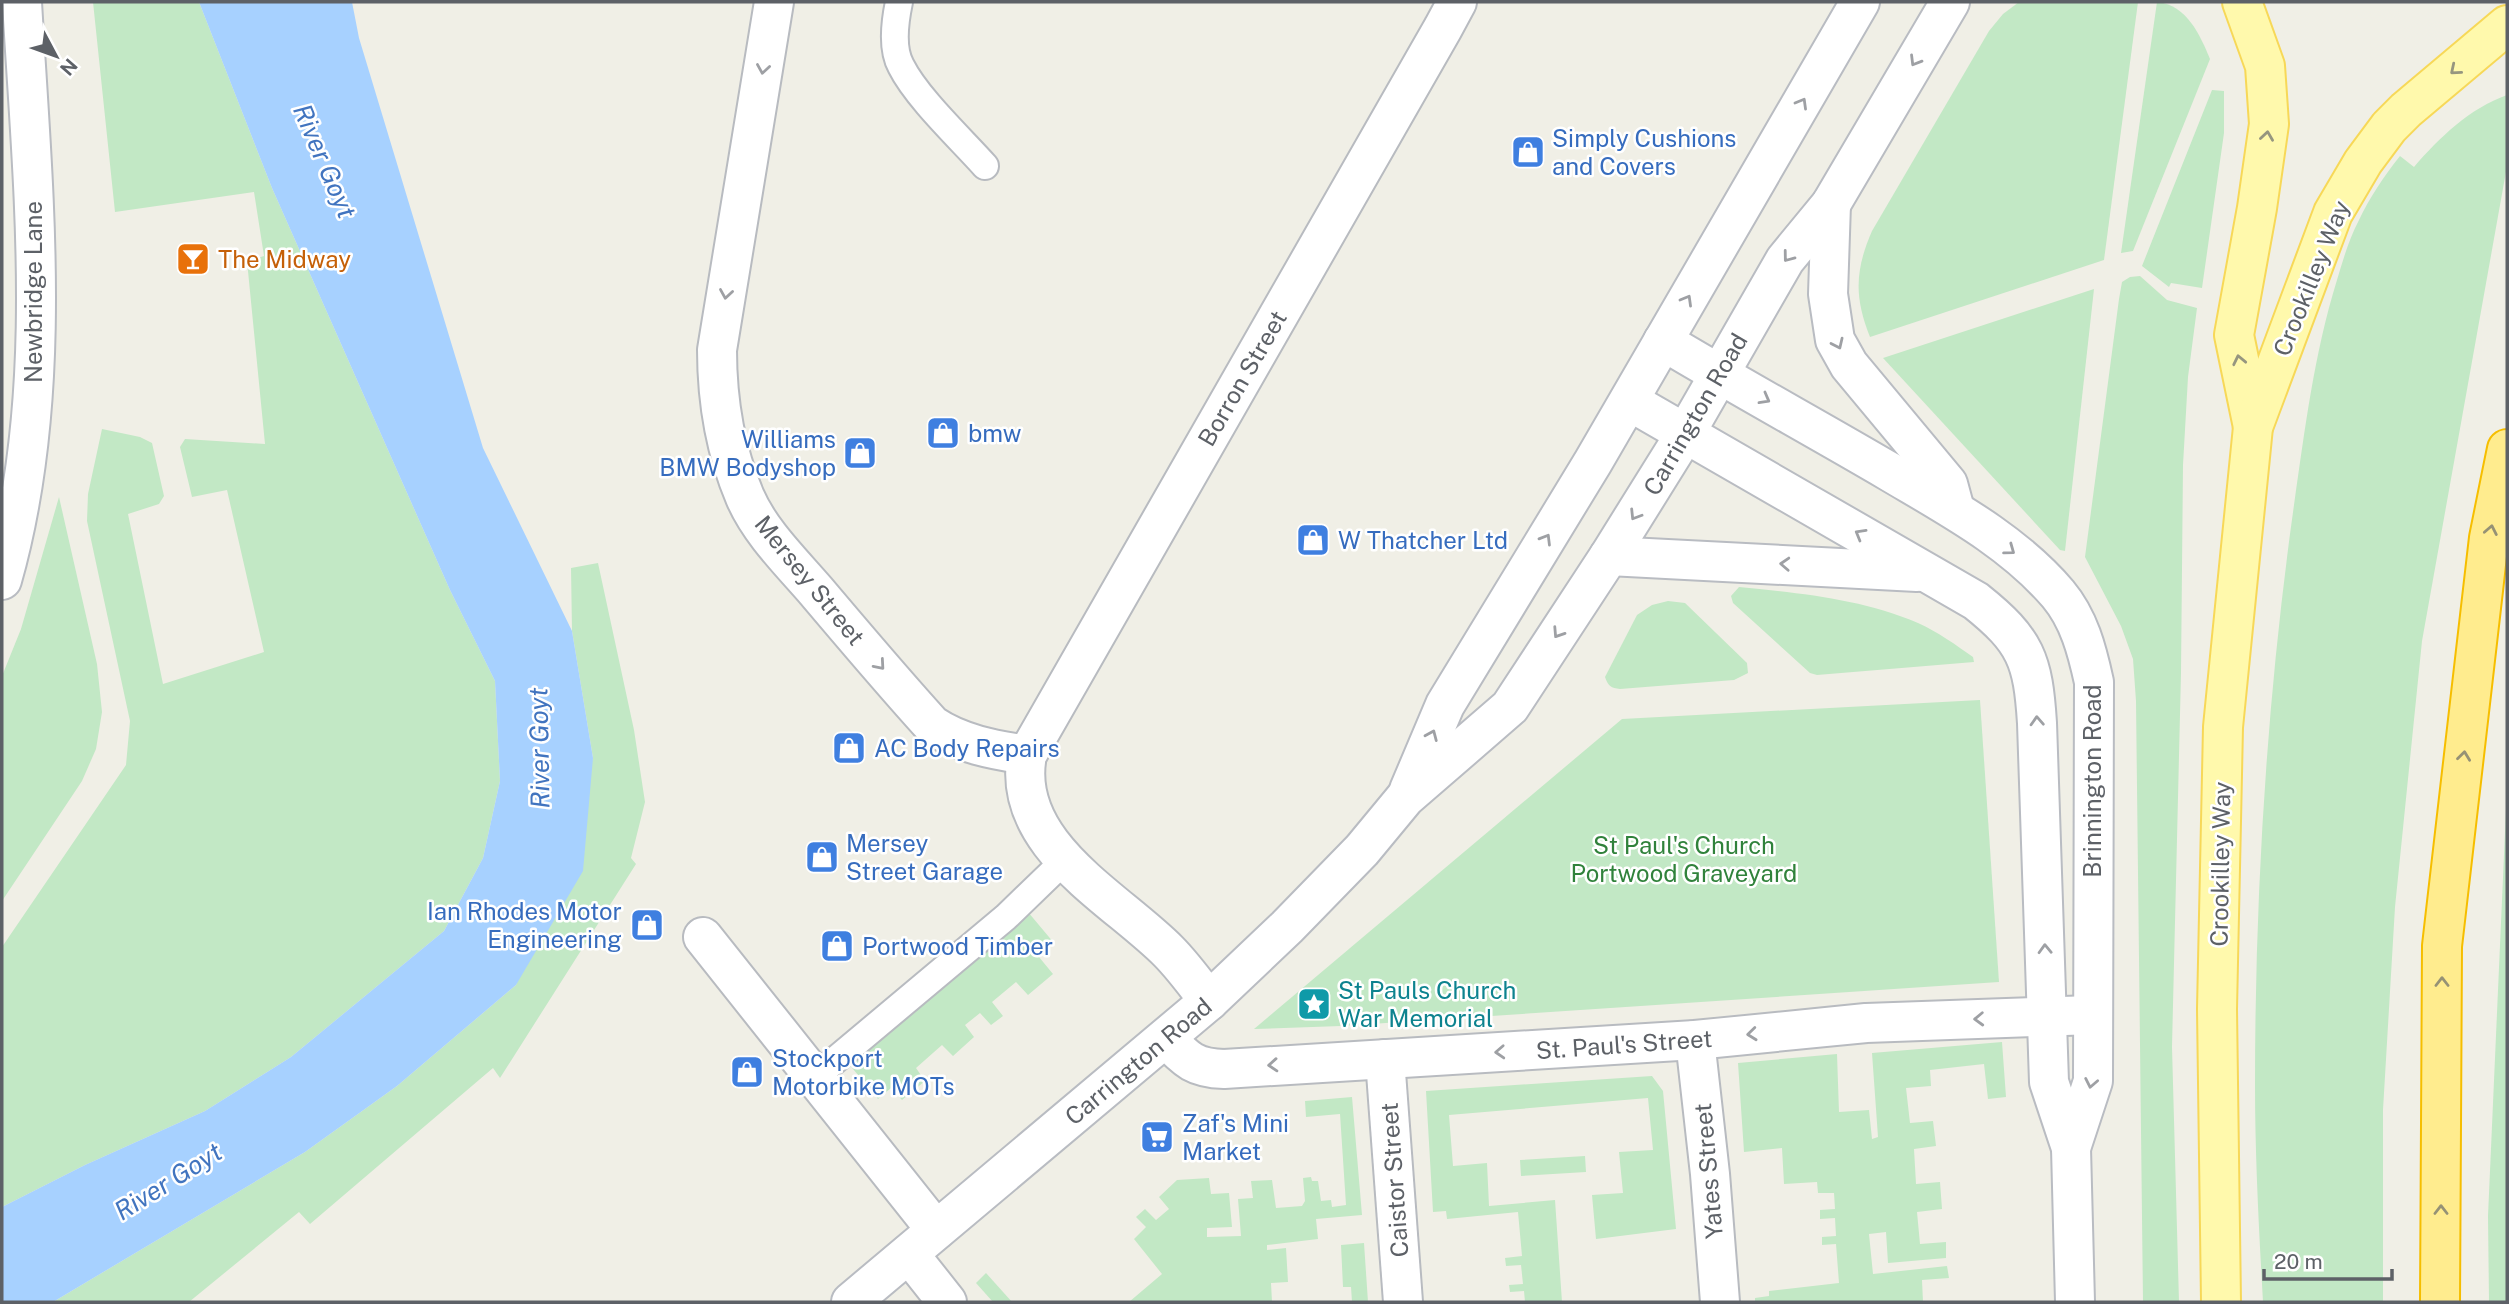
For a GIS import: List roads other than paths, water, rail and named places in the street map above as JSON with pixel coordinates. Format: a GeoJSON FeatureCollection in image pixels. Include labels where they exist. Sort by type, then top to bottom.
{"type":"FeatureCollection","features":[{"type":"Feature","properties":{"kind":"highway"},"geometry":{"type":"LineString","coordinates":[[2440,1302],[2442,946],[2489,538],[2507,449]]}},
{"type":"Feature","properties":{"kind":"main road","name":"Crookilley Way"},"geometry":{"type":"LineString","coordinates":[[2242,2],[2265,66],[2269,124],[2234,335],[2253,427]]}},
{"type":"Feature","properties":{"kind":"main road","name":"Crookilley Way"},"geometry":{"type":"LineString","coordinates":[[2221,1302],[2217,1009],[2223,727],[2253,427],[2333,214],[2362,162],[2406,110],[2507,26]]}},
{"type":"Feature","properties":{"kind":"street","name":"Newbridge Lane"},"geometry":{"type":"LineString","coordinates":[[2,580],[8,540],[25,471],[35,364],[34,204],[22,2]]}},
{"type":"Feature","properties":{"kind":"street","name":"Mersey Street"},"geometry":{"type":"LineString","coordinates":[[774,2],[717,350],[717,387],[733,463],[745,497],[769,536],[932,725],[947,735],[962,740],[1027,755]]}},
{"type":"Feature","properties":{"kind":"street","name":"Borron Street"},"geometry":{"type":"LineString","coordinates":[[1027,755],[1457,2]]}},
{"type":"Feature","properties":{"kind":"street","name":"Carrington Road"},"geometry":{"type":"LineString","coordinates":[[1405,798],[1445,705],[1629,401],[1860,2]]}},
{"type":"Feature","properties":{"kind":"street","name":"Carrington Road"},"geometry":{"type":"LineString","coordinates":[[850,1302],[1209,1001],[1287,927],[1362,850],[1405,798],[1510,707],[1685,434],[1785,260],[1831,204],[1950,2]]}},
{"type":"Feature","properties":{"kind":"street"},"geometry":{"type":"LineString","coordinates":[[1831,204],[1828,293],[1835,340],[1849,365],[1948,484],[1955,510]]}},
{"type":"Feature","properties":{"kind":"street","name":"Brinnington Road"},"geometry":{"type":"LineString","coordinates":[[1663,341],[1955,510],[2025,560],[2059,595],[2077,623],[2088,652],[2094,682],[2093,1081],[2071,1148]]}},
{"type":"Feature","properties":{"kind":"street","name":"Brinnington Road"},"geometry":{"type":"LineString","coordinates":[[1629,401],[1976,601],[1999,619],[2016,639],[2029,663],[2035,682],[2049,1082],[2071,1148],[2075,1302]]}},
{"type":"Feature","properties":{"kind":"street"},"geometry":{"type":"LineString","coordinates":[[1609,556],[1926,572]]}},
{"type":"Feature","properties":{"kind":"street"},"geometry":{"type":"LineString","coordinates":[[1027,755],[1024,773],[1027,797],[1038,824],[1058,854],[1169,951],[1209,1001]]}},
{"type":"Feature","properties":{"kind":"street"},"geometry":{"type":"LineString","coordinates":[[703,937],[815,1077],[922,1242],[947,1302]]}},
{"type":"Feature","properties":{"kind":"street","name":"St. Paul's Street"},"geometry":{"type":"LineString","coordinates":[[1166,1038],[1185,1058],[1204,1068],[1695,1040],[1866,1023],[2092,1015]]}},
{"type":"Feature","properties":{"kind":"street","name":"Yates Street"},"geometry":{"type":"LineString","coordinates":[[1695,1040],[1710,1174],[1720,1302]]}},
{"type":"Feature","properties":{"kind":"street","name":"Caistor Street"},"geometry":{"type":"LineString","coordinates":[[1385,1059],[1403,1302]]}},
{"type":"Feature","properties":{"kind":"lane"},"geometry":{"type":"LineString","coordinates":[[898,2],[894,27],[900,65],[921,94],[985,166]]}},
{"type":"Feature","properties":{"kind":"lane"},"geometry":{"type":"LineString","coordinates":[[815,1077],[1006,916],[1065,860]]}},
{"type":"Feature","properties":{"kind":"water","name":"River Goyt"},"geometry":{"type":"Polygon","coordinates":[[[199,2],[352,2],[359,38],[483,448],[572,631],[593,758],[583,871],[516,985],[397,1086],[305,1152],[53,1302],[2,1302],[2,1207],[85,1165],[205,1111],[291,1057],[444,931],[483,858],[500,781],[495,681],[450,590],[272,188],[199,2]]]}},
{"type":"Feature","properties":{"kind":"place","name":"Simply Cushions and Covers"},"geometry":{"type":"Point","coordinates":[1528,152]}},
{"type":"Feature","properties":{"kind":"place","name":"The Midway"},"geometry":{"type":"Point","coordinates":[193,259]}},
{"type":"Feature","properties":{"kind":"place","name":"bmw"},"geometry":{"type":"Point","coordinates":[943,433]}},
{"type":"Feature","properties":{"kind":"place","name":"Williams BMW Bodyshop"},"geometry":{"type":"Point","coordinates":[860,453]}},
{"type":"Feature","properties":{"kind":"place","name":"W Thatcher Ltd"},"geometry":{"type":"Point","coordinates":[1313,540]}},
{"type":"Feature","properties":{"kind":"place","name":"AC Body Repairs"},"geometry":{"type":"Point","coordinates":[849,748]}},
{"type":"Feature","properties":{"kind":"place","name":"Mersey Street Garage"},"geometry":{"type":"Point","coordinates":[822,857]}},
{"type":"Feature","properties":{"kind":"place","name":"Ian Rhodes Motor Engineering"},"geometry":{"type":"Point","coordinates":[647,925]}},
{"type":"Feature","properties":{"kind":"place","name":"Portwood Timber"},"geometry":{"type":"Point","coordinates":[837,946]}},
{"type":"Feature","properties":{"kind":"place","name":"St Pauls Church War Memorial"},"geometry":{"type":"Point","coordinates":[1314,1004]}},
{"type":"Feature","properties":{"kind":"place","name":"Stockport Motorbike MOTs"},"geometry":{"type":"Point","coordinates":[747,1072]}},
{"type":"Feature","properties":{"kind":"place","name":"Zaf's Mini Market"},"geometry":{"type":"Point","coordinates":[1157,1137]}},
{"type":"Feature","properties":{"kind":"park label","name":"St Paul's Church Portwood Graveyard"},"geometry":{"type":"Point","coordinates":[1684,859]}}]}
